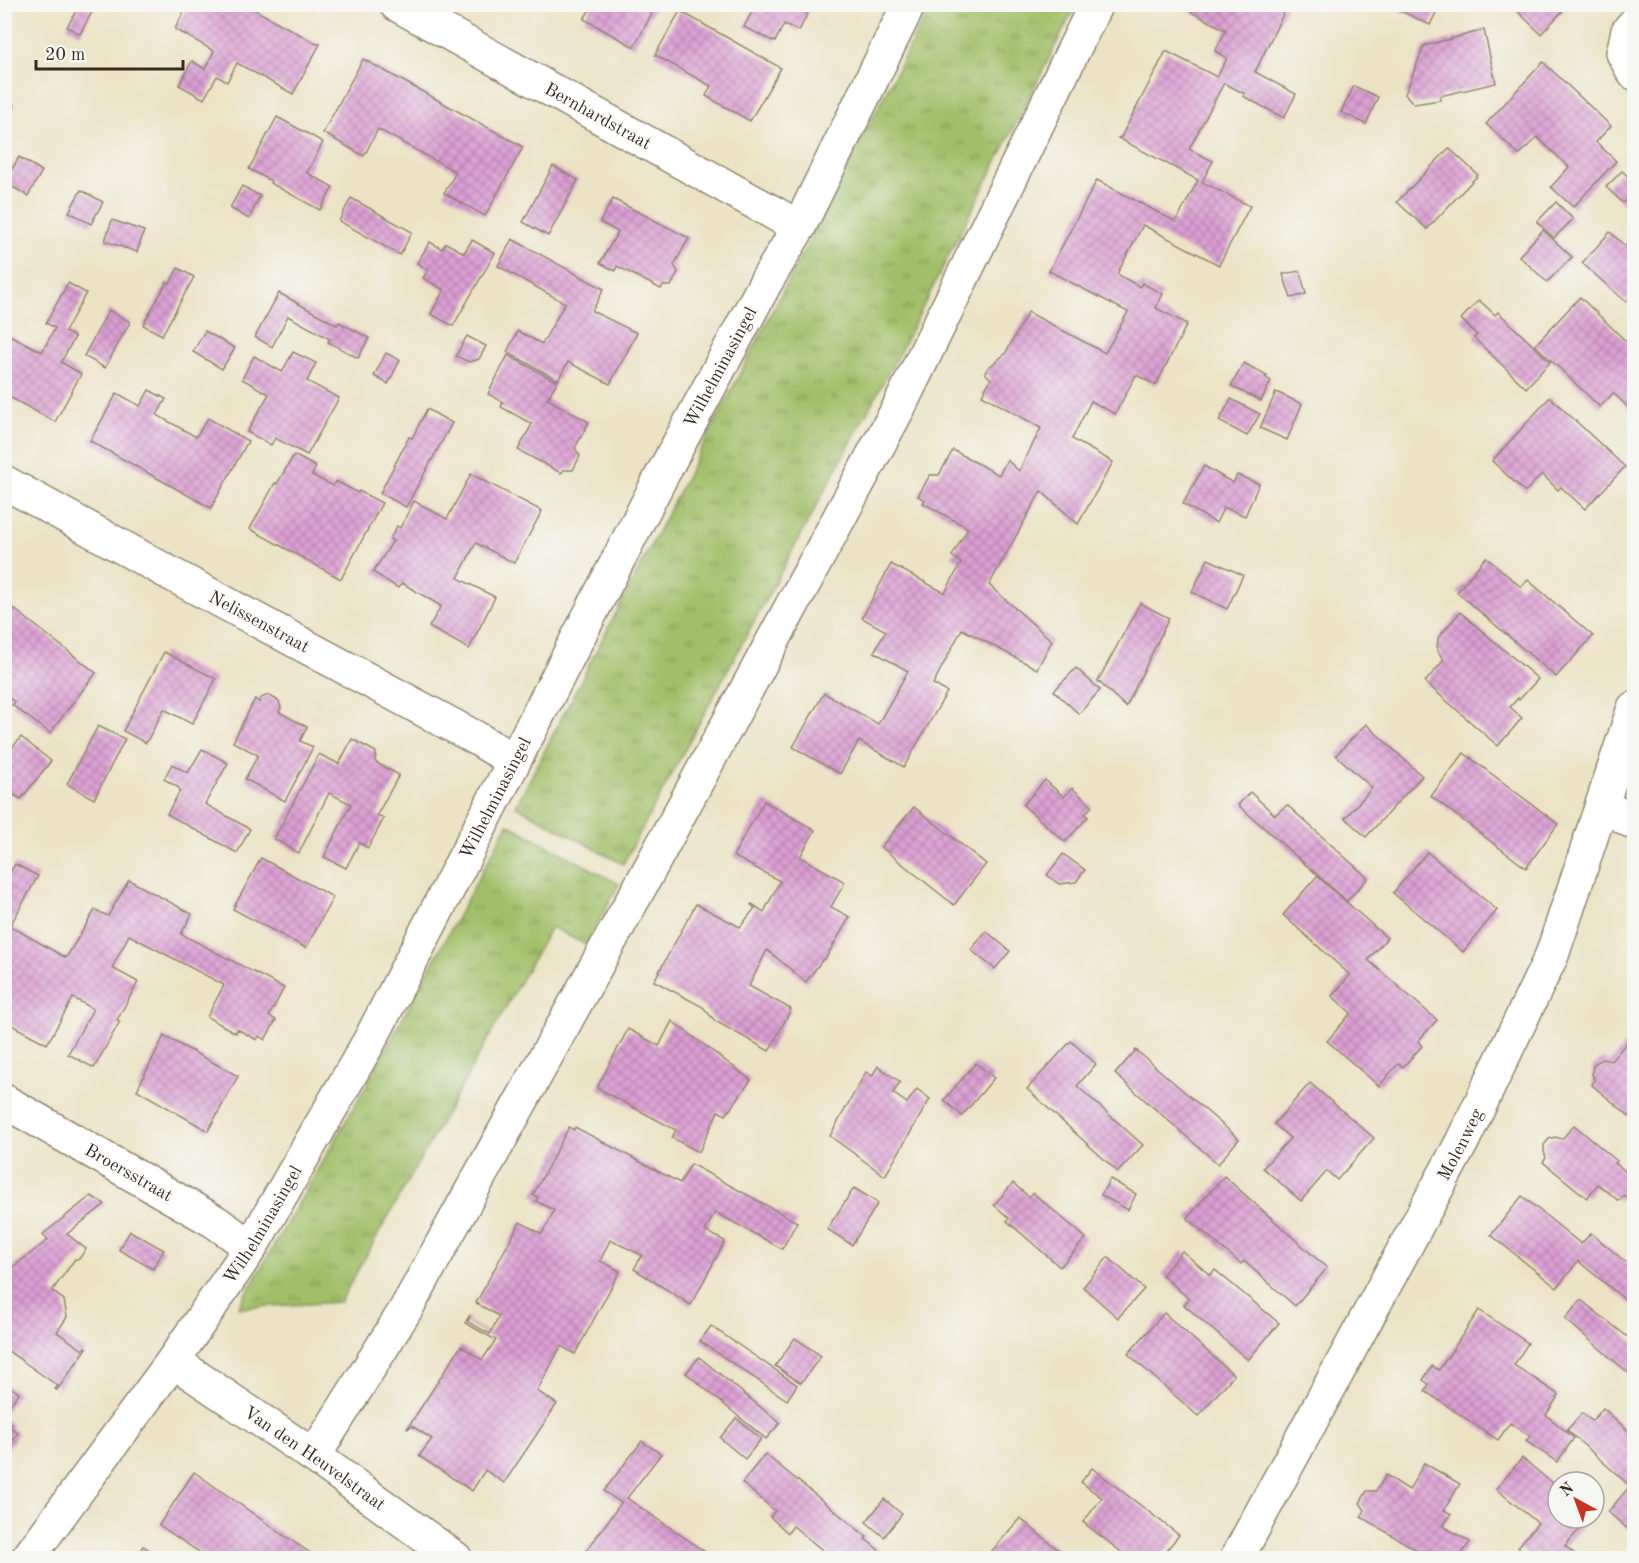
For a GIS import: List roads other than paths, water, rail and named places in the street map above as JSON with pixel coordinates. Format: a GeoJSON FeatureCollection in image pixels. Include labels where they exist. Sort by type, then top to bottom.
{"type":"FeatureCollection","features":[{"type":"Feature","properties":{"kind":"street","name":"Bernhardstraat"},"geometry":{"type":"LineString","coordinates":[[396,4],[799,227]]}},
{"type":"Feature","properties":{"kind":"street","name":"Wilhelminasingel"},"geometry":{"type":"LineString","coordinates":[[28,1558],[173,1361],[251,1247],[370,1040],[662,475],[767,280],[799,227],[909,4]]}},
{"type":"Feature","properties":{"kind":"street"},"geometry":{"type":"LineString","coordinates":[[314,1456],[412,1299],[641,885],[898,409],[1096,4]]}},
{"type":"Feature","properties":{"kind":"street"},"geometry":{"type":"LineString","coordinates":[[1635,24],[1628,31],[1623,53],[1635,73]]}},
{"type":"Feature","properties":{"kind":"street","name":"Nelissenstraat"},"geometry":{"type":"LineString","coordinates":[[4,482],[477,738],[514,761]]}},
{"type":"Feature","properties":{"kind":"street","name":"Molenweg"},"geometry":{"type":"LineString","coordinates":[[1237,1558],[1467,1132],[1552,955],[1635,708]]}},
{"type":"Feature","properties":{"kind":"street"},"geometry":{"type":"LineString","coordinates":[[1603,805],[1635,823]]}},
{"type":"Feature","properties":{"kind":"street","name":"Broersstraat"},"geometry":{"type":"LineString","coordinates":[[4,1101],[214,1221],[251,1247]]}},
{"type":"Feature","properties":{"kind":"street","name":"Van den Heuvelstraat"},"geometry":{"type":"LineString","coordinates":[[173,1361],[314,1456],[456,1558]]}}]}
